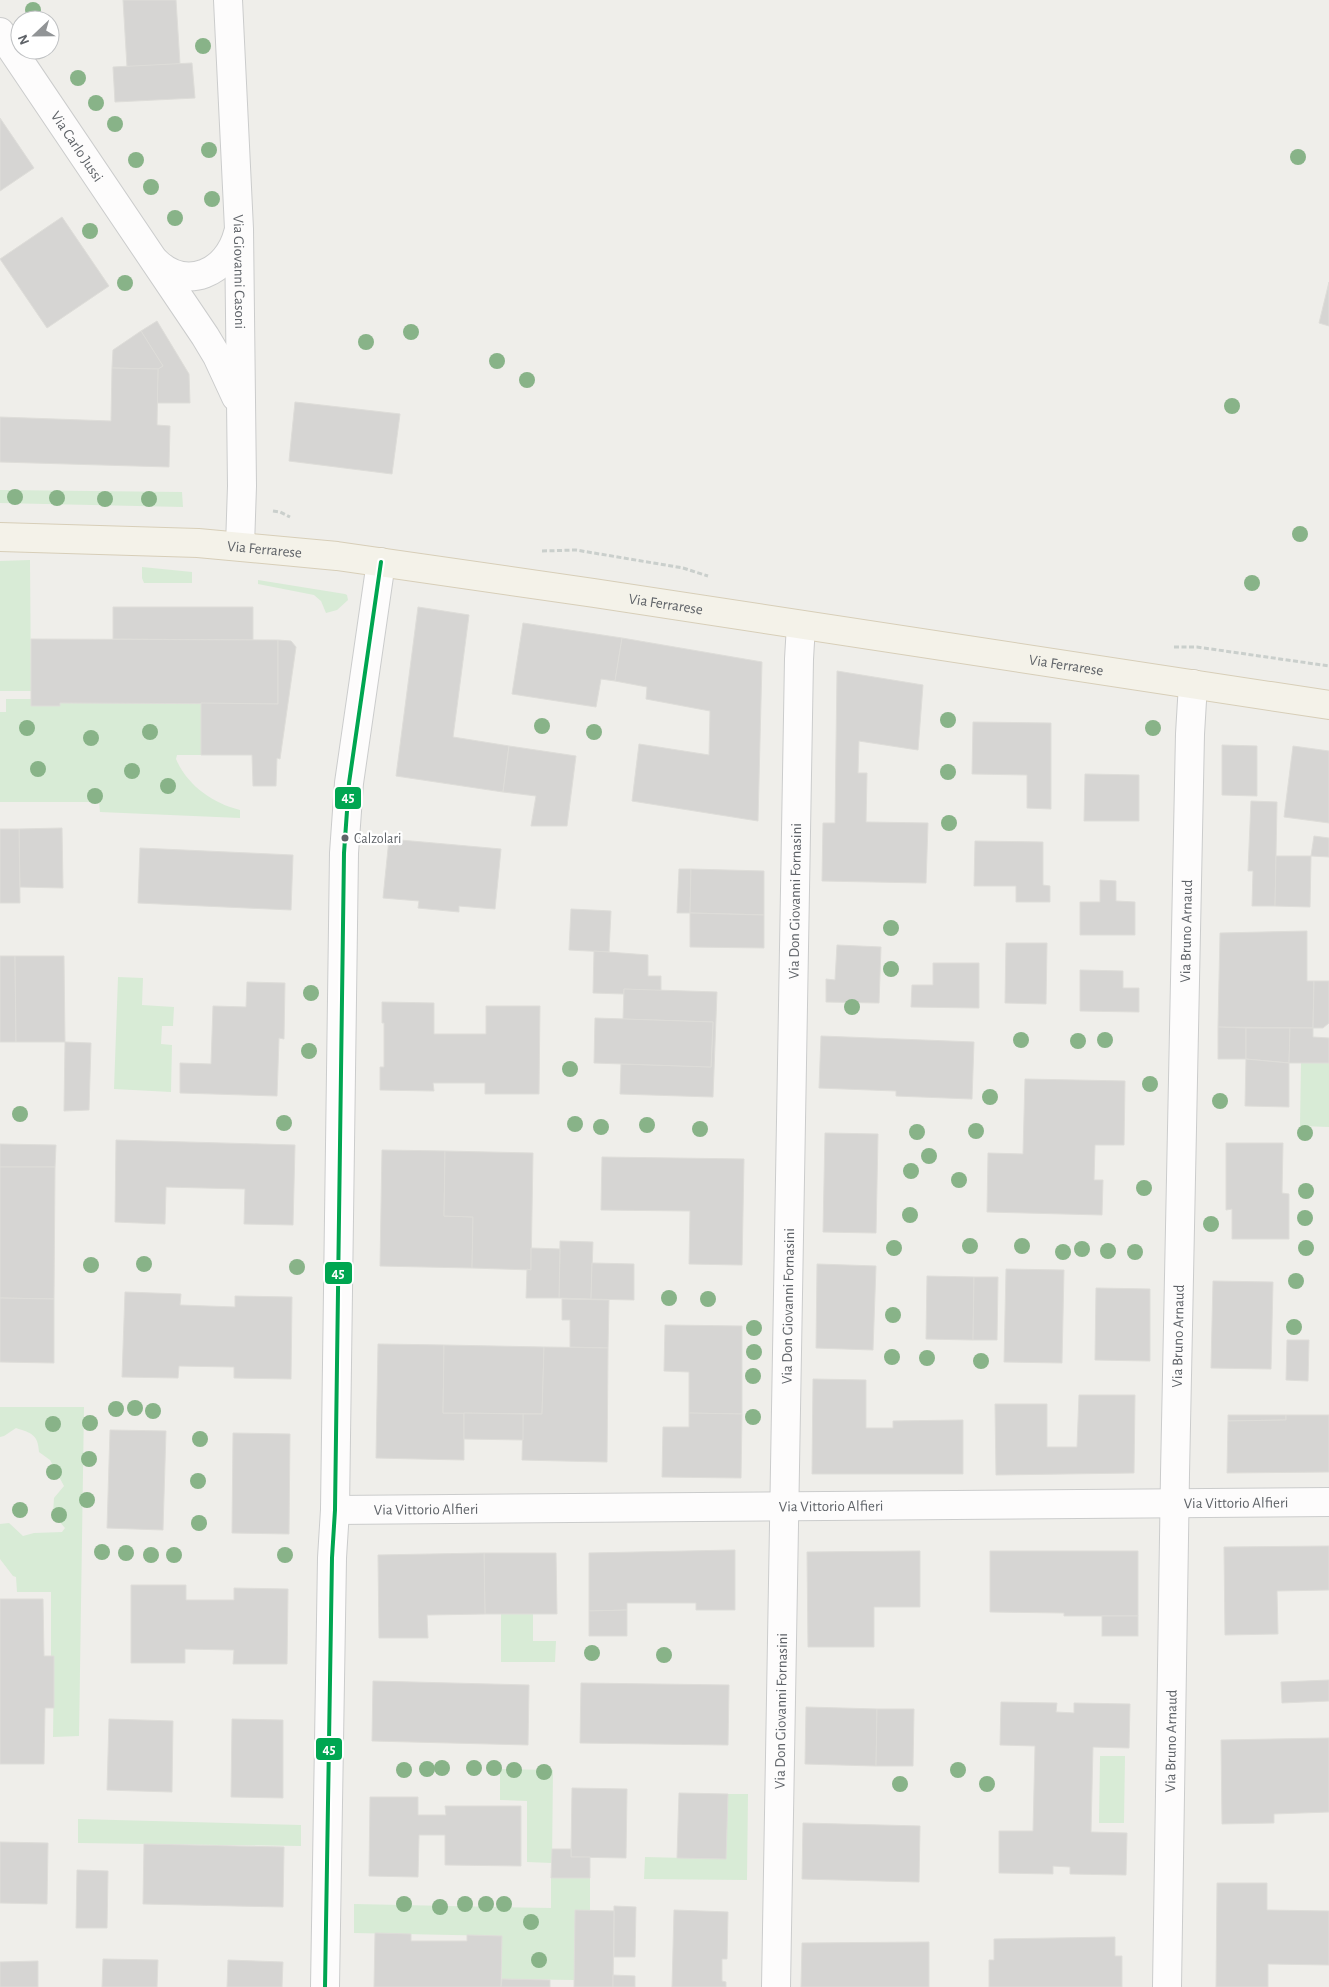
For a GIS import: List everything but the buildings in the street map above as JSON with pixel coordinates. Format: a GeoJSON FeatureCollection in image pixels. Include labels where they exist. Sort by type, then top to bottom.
{"type":"FeatureCollection","features":[{"type":"Feature","properties":{"kind":"main road","name":"Via Ferrarese"},"geometry":{"type":"LineString","coordinates":[[0,537],[240,546],[381,562],[1329,705]]}},
{"type":"Feature","properties":{"kind":"street","name":"Via Giovanni Casoni"},"geometry":{"type":"LineString","coordinates":[[228,0],[239,229],[242,494],[240,546]]}},
{"type":"Feature","properties":{"kind":"street","name":"Via Carlo Jussi"},"geometry":{"type":"LineString","coordinates":[[0,32],[217,356],[240,410]]}},
{"type":"Feature","properties":{"kind":"street","name":"Via Carlo Jussi"},"geometry":{"type":"LineString","coordinates":[[154,260],[160,266],[176,275],[204,274],[217,267],[228,257],[236,243],[239,229]]}},
{"type":"Feature","properties":{"kind":"street"},"geometry":{"type":"LineString","coordinates":[[325,1987],[332,1558],[335,1510],[344,853],[349,783],[381,562]]}},
{"type":"Feature","properties":{"kind":"street","name":"Via Don Giovanni Fornasini"},"geometry":{"type":"LineString","coordinates":[[776,1987],[783,1507],[801,625]]}},
{"type":"Feature","properties":{"kind":"street","name":"Via Bruno Arnaud"},"geometry":{"type":"LineString","coordinates":[[1167,1987],[1174,1504],[1190,734],[1193,684]]}},
{"type":"Feature","properties":{"kind":"street","name":"Via Vittorio Alfieri"},"geometry":{"type":"LineString","coordinates":[[335,1510],[1329,1502]]}},
{"type":"Feature","properties":{"kind":"green space"},"geometry":{"type":"Polygon","coordinates":[[[0,490],[182,492],[183,507],[0,503],[0,490]]]}},
{"type":"Feature","properties":{"kind":"green space"},"geometry":{"type":"Polygon","coordinates":[[[30,560],[31,691],[0,691],[0,561],[30,560]]]}},
{"type":"Feature","properties":{"kind":"green space"},"geometry":{"type":"Polygon","coordinates":[[[142,567],[192,572],[192,583],[144,583],[142,567]]]}},
{"type":"Feature","properties":{"kind":"green space"},"geometry":{"type":"Polygon","coordinates":[[[258,580],[345,594],[348,600],[337,610],[326,613],[321,601],[314,595],[258,584],[258,580]]]}},
{"type":"Feature","properties":{"kind":"green space"},"geometry":{"type":"Polygon","coordinates":[[[6,699],[31,699],[31,706],[59,706],[60,703],[201,703],[201,755],[177,755],[176,759],[194,785],[210,798],[240,810],[240,818],[100,812],[99,802],[0,802],[0,712],[6,712],[6,699]]]}},
{"type":"Feature","properties":{"kind":"green space"},"geometry":{"type":"Polygon","coordinates":[[[118,977],[143,978],[142,1005],[174,1007],[173,1026],[162,1026],[161,1044],[172,1045],[171,1092],[114,1089],[118,977]]]}},
{"type":"Feature","properties":{"kind":"green space"},"geometry":{"type":"Polygon","coordinates":[[[1301,1063],[1329,1063],[1329,1127],[1300,1126],[1301,1063]]]}},
{"type":"Feature","properties":{"kind":"green space"},"geometry":{"type":"Polygon","coordinates":[[[0,1407],[84,1407],[79,1736],[53,1737],[54,1656],[51,1656],[51,1592],[17,1592],[16,1577],[13,1576],[0,1559],[0,1524],[9,1523],[23,1536],[34,1533],[62,1532],[65,1528],[53,1514],[54,1498],[64,1486],[50,1460],[39,1452],[37,1441],[33,1435],[16,1428],[0,1437],[0,1407]]]}},
{"type":"Feature","properties":{"kind":"green space"},"geometry":{"type":"Polygon","coordinates":[[[501,1614],[533,1614],[533,1641],[556,1641],[555,1662],[501,1662],[501,1614]]]}},
{"type":"Feature","properties":{"kind":"green space"},"geometry":{"type":"Polygon","coordinates":[[[1100,1756],[1125,1756],[1124,1823],[1099,1823],[1100,1756]]]}},
{"type":"Feature","properties":{"kind":"green space"},"geometry":{"type":"Polygon","coordinates":[[[500,1769],[553,1770],[552,1863],[527,1862],[527,1801],[500,1800],[500,1769]]]}},
{"type":"Feature","properties":{"kind":"green space"},"geometry":{"type":"Polygon","coordinates":[[[728,1794],[748,1794],[747,1880],[644,1879],[645,1857],[726,1859],[728,1794]]]}},
{"type":"Feature","properties":{"kind":"green space"},"geometry":{"type":"Polygon","coordinates":[[[78,1819],[301,1825],[301,1846],[78,1843],[78,1819]]]}},
{"type":"Feature","properties":{"kind":"green space"},"geometry":{"type":"Polygon","coordinates":[[[551,1878],[590,1878],[590,1911],[574,1980],[502,1979],[502,1936],[354,1933],[354,1904],[551,1908],[551,1878]]]}},
{"type":"Feature","properties":{"kind":"transit line","name":"45"},"geometry":{"type":"LineString","coordinates":[[325,1987],[332,1558],[335,1510],[344,853],[349,783],[381,562]]}},
{"type":"Feature","properties":{"kind":"place","name":"Calzolari"},"geometry":{"type":"Point","coordinates":[345,838]}}]}
